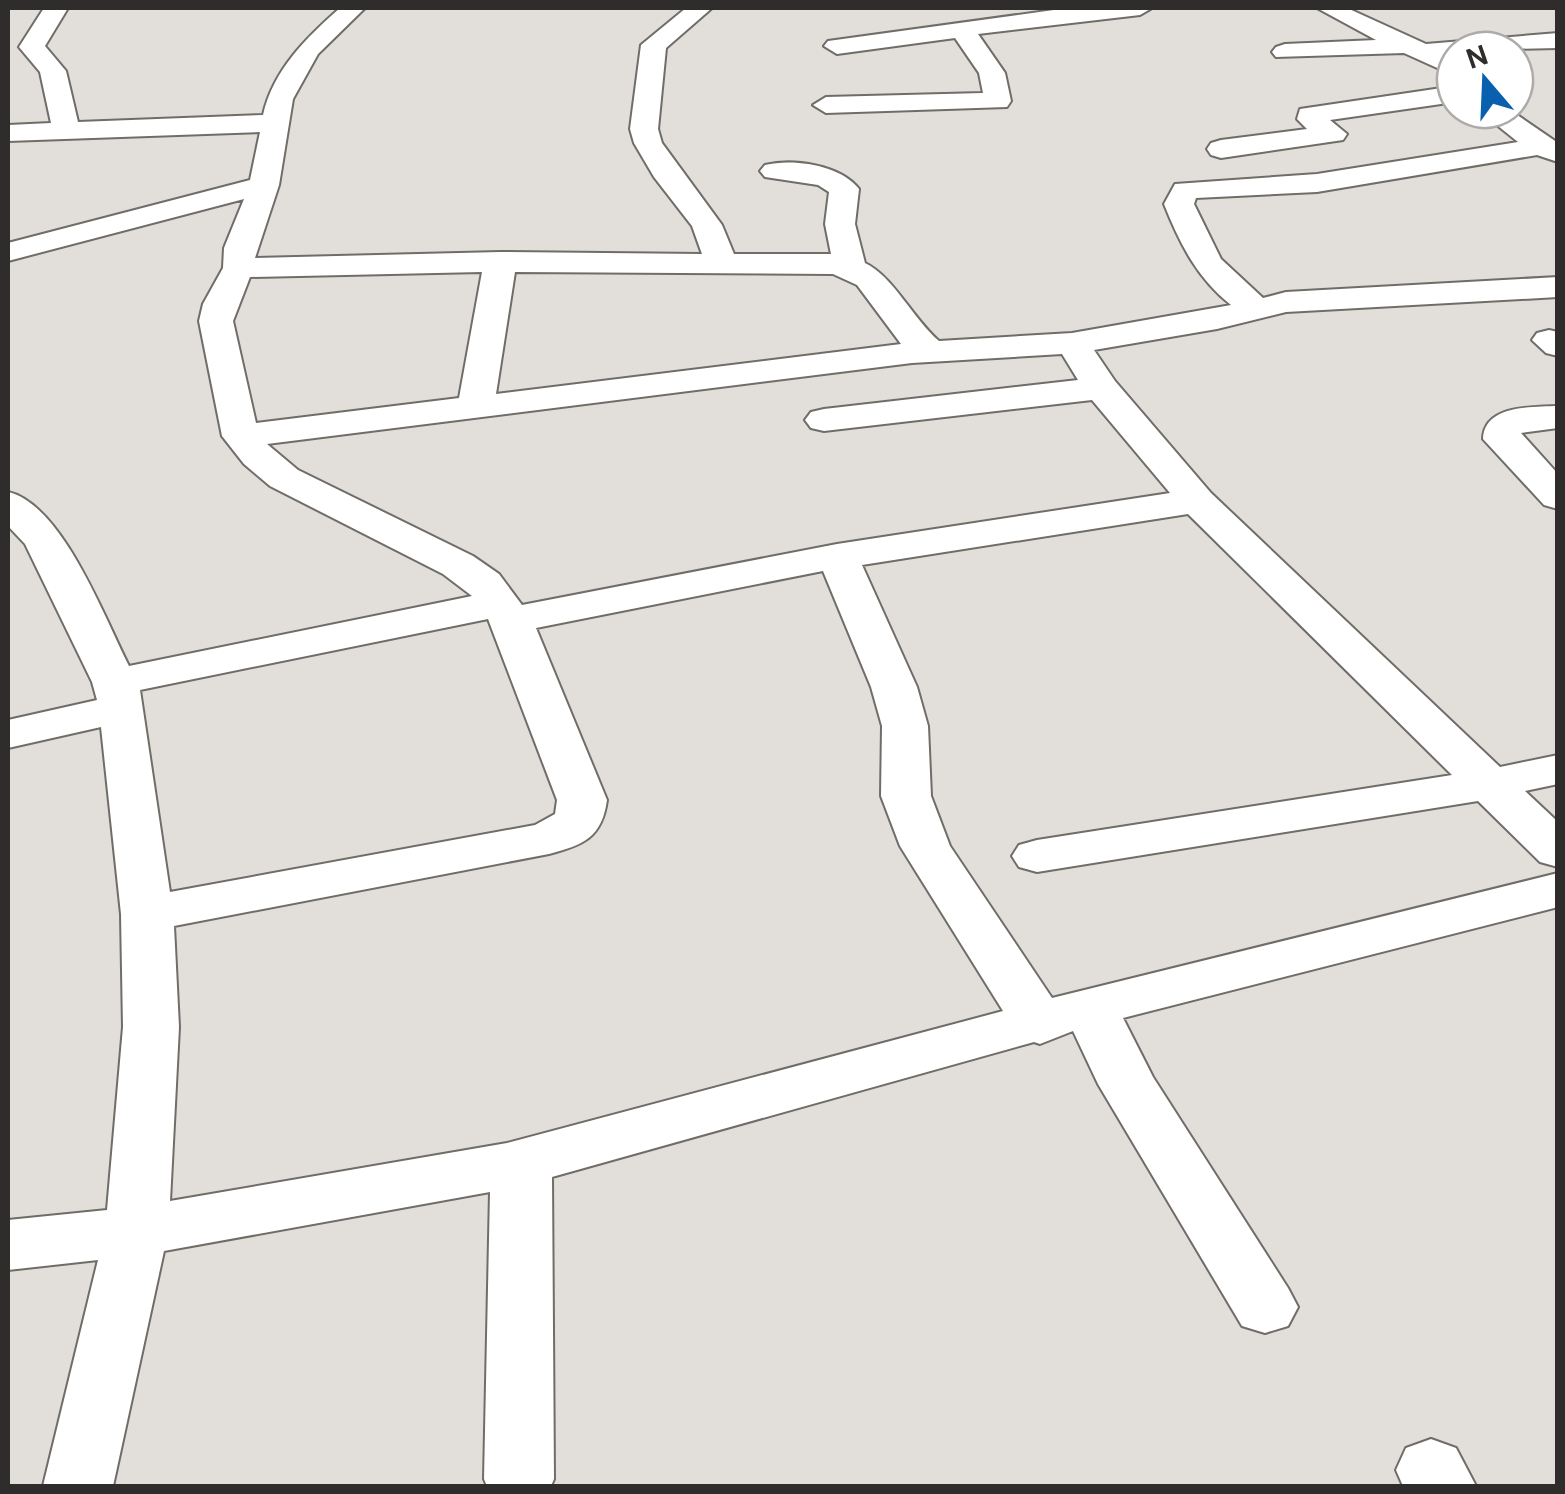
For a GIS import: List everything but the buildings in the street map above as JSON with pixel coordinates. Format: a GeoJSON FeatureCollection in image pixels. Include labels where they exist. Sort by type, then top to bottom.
{"type":"FeatureCollection","features":[{"type":"Feature","properties":{"kind":"street"},"geometry":{"type":"LineString","coordinates":[[56,8],[32,47],[53,72],[66,131]]}},
{"type":"Feature","properties":{"kind":"street"},"geometry":{"type":"LineString","coordinates":[[147,914],[549,838],[579,822],[582,800],[506,612],[484,583],[458,564],[284,478],[256,456],[241,436],[216,320],[238,268],[240,248],[264,185],[274,123],[294,68],[352,8]]}},
{"type":"Feature","properties":{"kind":"street"},"geometry":{"type":"LineString","coordinates":[[700,8],[654,44],[644,128],[656,158],[707,225],[721,262]]}},
{"type":"Feature","properties":{"kind":"street"},"geometry":{"type":"LineString","coordinates":[[838,46],[966,29],[1058,11],[1140,8]]}},
{"type":"Feature","properties":{"kind":"street"},"geometry":{"type":"LineString","coordinates":[[1329,8],[1435,58]]}},
{"type":"Feature","properties":{"kind":"street"},"geometry":{"type":"LineString","coordinates":[[826,105],[998,101],[992,73],[966,35],[966,29]]}},
{"type":"Feature","properties":{"kind":"street"},"geometry":{"type":"LineString","coordinates":[[1285,52],[1558,40]]}},
{"type":"Feature","properties":{"kind":"street"},"geometry":{"type":"LineString","coordinates":[[1221,148],[1334,134],[1310,116],[1435,97]]}},
{"type":"Feature","properties":{"kind":"street"},"geometry":{"type":"LineString","coordinates":[[8,133],[274,123]]}},
{"type":"Feature","properties":{"kind":"street"},"geometry":{"type":"LineString","coordinates":[[1520,130],[1550,151]]}},
{"type":"Feature","properties":{"kind":"street"},"geometry":{"type":"LineString","coordinates":[[1256,308],[1226,288],[1207,266],[1179,204],[1185,190],[1317,183],[1550,151]]}},
{"type":"Feature","properties":{"kind":"street"},"geometry":{"type":"LineString","coordinates":[[775,171],[826,178],[844,189],[840,224],[850,267]]}},
{"type":"Feature","properties":{"kind":"street"},"geometry":{"type":"LineString","coordinates":[[8,252],[264,185]]}},
{"type":"Feature","properties":{"kind":"street"},"geometry":{"type":"LineString","coordinates":[[476,404],[500,262]]}},
{"type":"Feature","properties":{"kind":"street"},"geometry":{"type":"LineString","coordinates":[[238,268],[500,262],[721,262],[850,267],[872,278],[902,324],[931,352]]}},
{"type":"Feature","properties":{"kind":"street"},"geometry":{"type":"LineString","coordinates":[[241,436],[476,404],[931,352],[1072,343],[1305,300],[1558,287]]}},
{"type":"Feature","properties":{"kind":"street"},"geometry":{"type":"LineString","coordinates":[[1072,343],[1101,388],[1197,502],[1558,851]]}},
{"type":"Feature","properties":{"kind":"street"},"geometry":{"type":"LineString","coordinates":[[824,420],[1101,388]]}},
{"type":"Feature","properties":{"kind":"street"},"geometry":{"type":"LineString","coordinates":[[1558,416],[1524,419],[1502,427],[1502,439],[1558,497]]}},
{"type":"Feature","properties":{"kind":"street"},"geometry":{"type":"LineString","coordinates":[[8,734],[119,695],[506,612],[837,556],[1197,502]]}},
{"type":"Feature","properties":{"kind":"street"},"geometry":{"type":"LineString","coordinates":[[8,504],[43,539],[119,695],[147,914],[151,1027],[137,1231],[78,1486]]}},
{"type":"Feature","properties":{"kind":"street"},"geometry":{"type":"LineString","coordinates":[[837,556],[894,687],[905,726],[906,796],[925,846],[1127,1084],[1265,1307]]}},
{"type":"Feature","properties":{"kind":"street"},"geometry":{"type":"LineString","coordinates":[[1037,856],[1490,784],[1558,769]]}},
{"type":"Feature","properties":{"kind":"street"},"geometry":{"type":"LineString","coordinates":[[8,1246],[137,1231],[521,1162],[835,1075],[1558,890]]}},
{"type":"Feature","properties":{"kind":"street"},"geometry":{"type":"LineString","coordinates":[[520,1479],[521,1162]]}}]}
